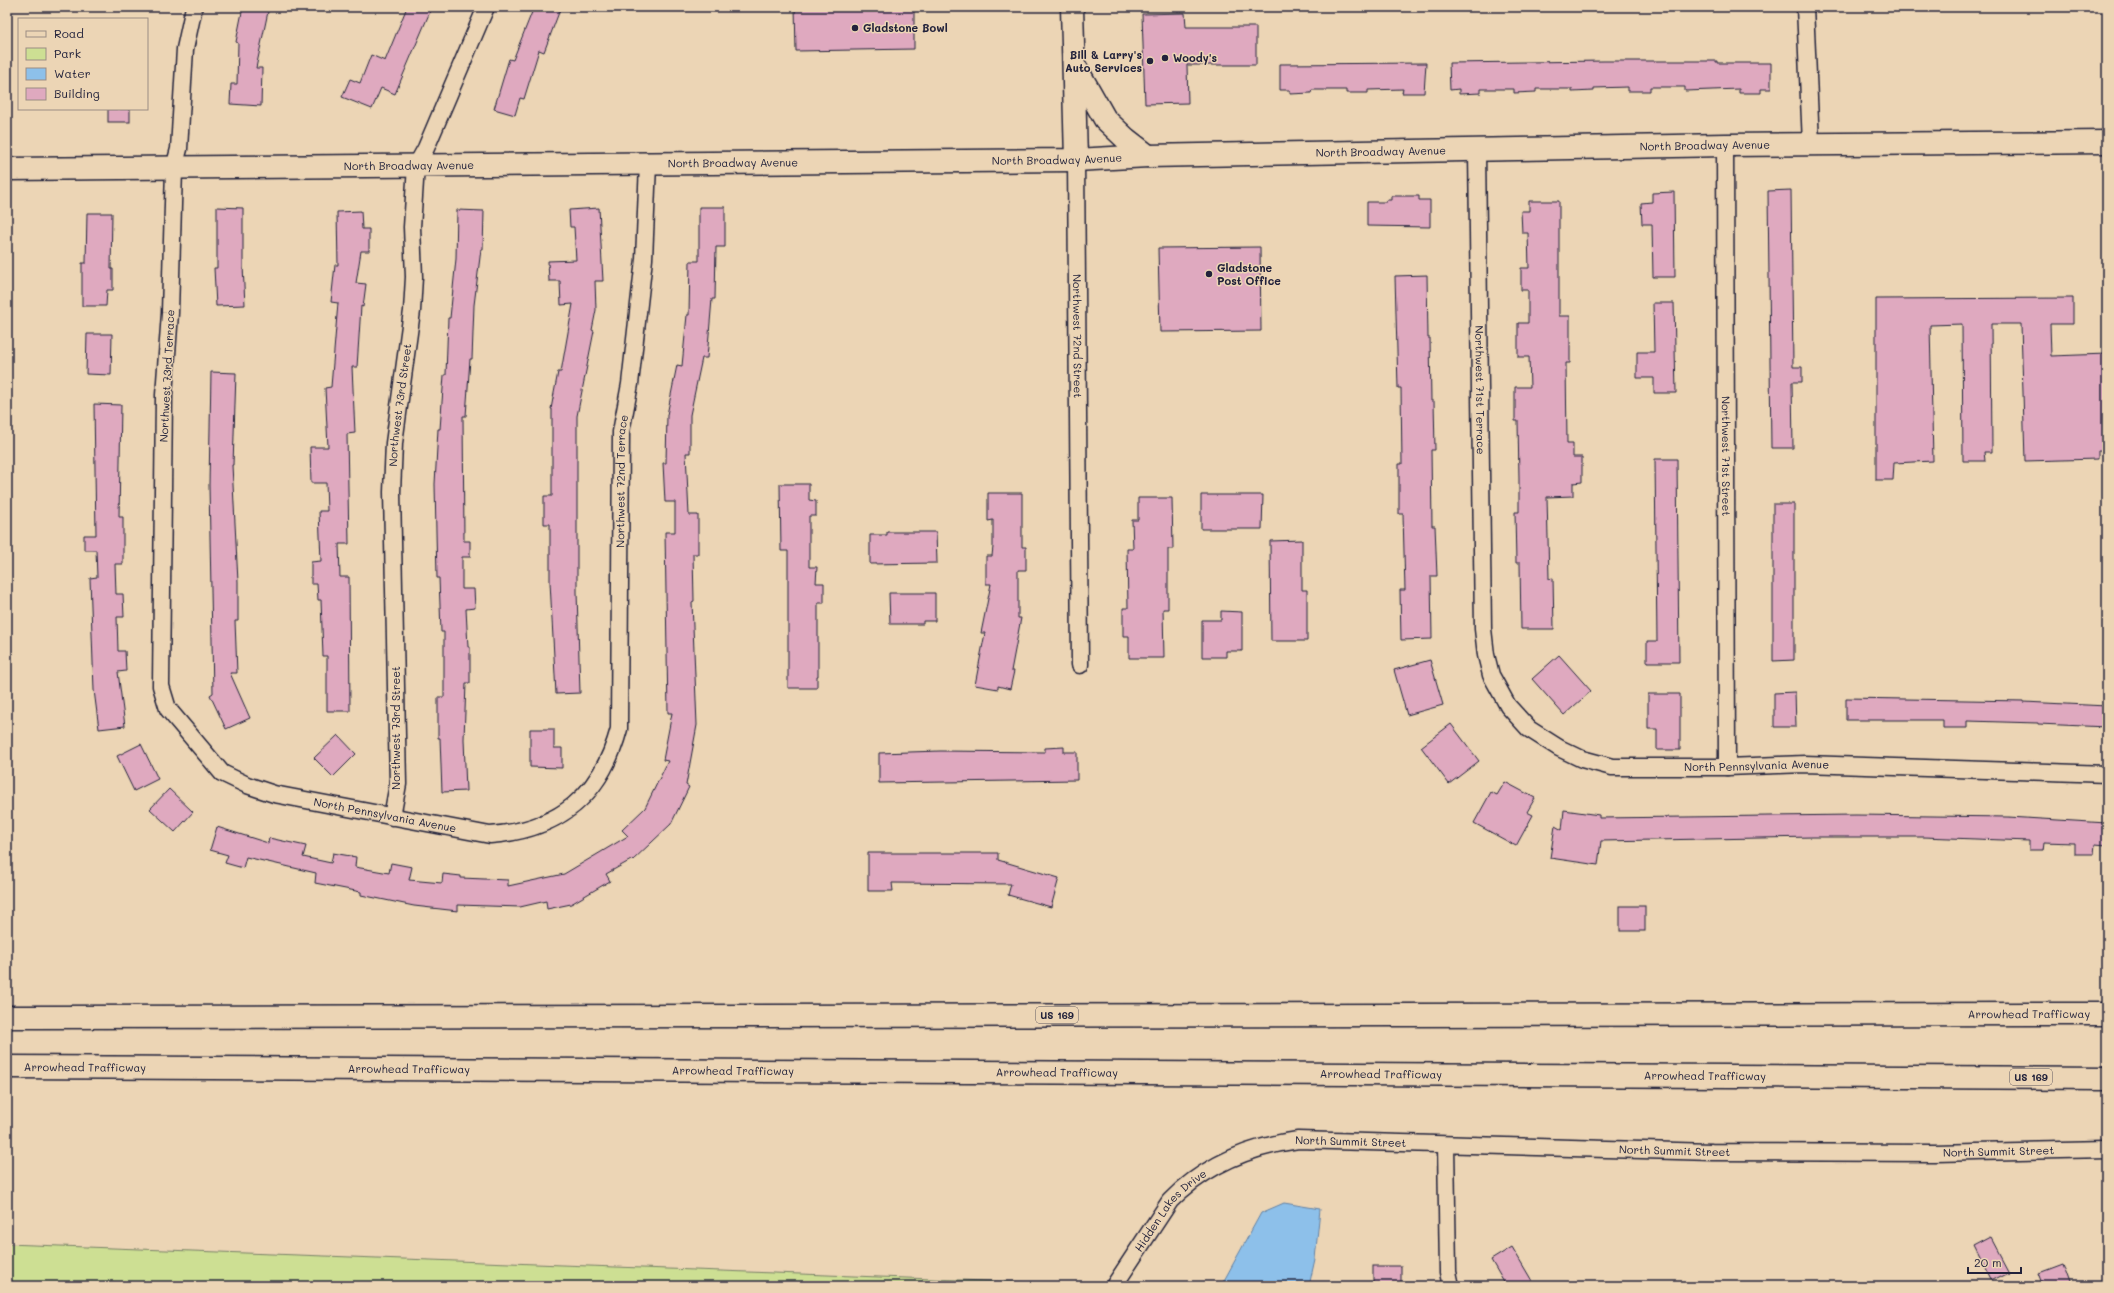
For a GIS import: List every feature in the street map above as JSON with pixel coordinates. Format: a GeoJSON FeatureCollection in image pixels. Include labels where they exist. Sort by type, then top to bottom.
{"type":"FeatureCollection","features":[{"type":"Feature","properties":{"kind":"main road","name":"Northwest 72nd Street"},"geometry":{"type":"LineString","coordinates":[[1072,7],[1076,160]]}},
{"type":"Feature","properties":{"kind":"main road"},"geometry":{"type":"LineString","coordinates":[[1074,63],[1105,119],[1126,139],[1148,156]]}},
{"type":"Feature","properties":{"kind":"main road","name":"North Broadway Avenue"},"geometry":{"type":"LineString","coordinates":[[7,169],[648,164],[899,160],[1076,160],[1148,156],[1477,151],[1725,145],[2107,142]]}},
{"type":"Feature","properties":{"kind":"main road","name":"Arrowhead Trafficway"},"geometry":{"type":"LineString","coordinates":[[7,1017],[2107,1014]]}},
{"type":"Feature","properties":{"kind":"main road","name":"Arrowhead Trafficway"},"geometry":{"type":"LineString","coordinates":[[7,1067],[2107,1078]]}},
{"type":"Feature","properties":{"kind":"street","name":"Northwest 73rd Terrace"},"geometry":{"type":"LineString","coordinates":[[191,736],[168,708],[162,692],[160,674],[164,395],[170,313],[174,168],[179,149],[185,49],[194,7]]}},
{"type":"Feature","properties":{"kind":"street","name":"Northwest 73rd Street"},"geometry":{"type":"LineString","coordinates":[[392,817],[398,784],[392,492],[394,443],[412,311],[414,277],[412,227],[416,166],[426,148],[486,7]]}},
{"type":"Feature","properties":{"kind":"street"},"geometry":{"type":"LineString","coordinates":[[1805,7],[1811,144]]}},
{"type":"Feature","properties":{"kind":"street","name":"Northwest 71st Street"},"geometry":{"type":"LineString","coordinates":[[1725,145],[1726,767]]}},
{"type":"Feature","properties":{"kind":"street","name":"Northwest 71st Terrace"},"geometry":{"type":"LineString","coordinates":[[1477,151],[1483,629]]}},
{"type":"Feature","properties":{"kind":"street","name":"Northwest 72nd Street"},"geometry":{"type":"LineString","coordinates":[[1076,160],[1080,665]]}},
{"type":"Feature","properties":{"kind":"street","name":"Northwest 72nd Terrace"},"geometry":{"type":"LineString","coordinates":[[588,792],[603,771],[613,751],[619,729],[620,432],[630,384],[644,259],[648,164]]}},
{"type":"Feature","properties":{"kind":"street","name":"North Pennsylvania Avenue"},"geometry":{"type":"LineString","coordinates":[[1483,629],[1486,655],[1491,675],[1508,706],[1529,729],[1559,748],[1582,759],[1612,767],[1726,767],[1805,764],[2107,774]]}},
{"type":"Feature","properties":{"kind":"street","name":"North Pennsylvania Avenue"},"geometry":{"type":"LineString","coordinates":[[191,736],[222,773],[247,785],[274,794],[479,834],[513,833],[535,828],[574,806],[588,792]]}},
{"type":"Feature","properties":{"kind":"street","name":"North Summit Street"},"geometry":{"type":"LineString","coordinates":[[1243,1152],[1272,1144],[1298,1140],[1720,1152],[1935,1153],[2107,1150]]}},
{"type":"Feature","properties":{"kind":"street"},"geometry":{"type":"LineString","coordinates":[[1446,1145],[1448,1264],[1451,1286]]}},
{"type":"Feature","properties":{"kind":"street","name":"Hidden Lakes Drive"},"geometry":{"type":"LineString","coordinates":[[1114,1286],[1170,1201],[1199,1175],[1222,1161],[1243,1152]]}},
{"type":"Feature","properties":{"kind":"green space"},"geometry":{"type":"Polygon","coordinates":[[[7,1244],[1091,1285],[7,1286],[7,1244]]]}},
{"type":"Feature","properties":{"kind":"water"},"geometry":{"type":"Polygon","coordinates":[[[1284,1203],[1320,1209],[1315,1259],[1309,1286],[1221,1286],[1261,1213],[1284,1203]]]}},
{"type":"Feature","properties":{"kind":"building"},"geometry":{"type":"Polygon","coordinates":[[[243,7],[269,7],[256,68],[262,68],[261,106],[230,104],[231,84],[237,84],[238,43],[236,42],[243,7]]]}},
{"type":"Feature","properties":{"kind":"building"},"geometry":{"type":"Polygon","coordinates":[[[407,7],[432,7],[395,94],[381,88],[372,109],[342,97],[350,79],[360,83],[371,55],[385,61],[407,7]]]}},
{"type":"Feature","properties":{"kind":"building"},"geometry":{"type":"Polygon","coordinates":[[[534,7],[561,7],[544,52],[539,50],[524,99],[520,98],[515,115],[494,109],[509,59],[513,60],[534,7]]]}},
{"type":"Feature","properties":{"kind":"building","name":"Gladstone Bowl"},"geometry":{"type":"Polygon","coordinates":[[[795,7],[914,7],[914,49],[796,51],[795,7]]]}},
{"type":"Feature","properties":{"kind":"building"},"geometry":{"type":"Polygon","coordinates":[[[1185,13],[1186,27],[1256,27],[1256,65],[1187,65],[1188,103],[1145,104],[1142,14],[1185,13]]]}},
{"type":"Feature","properties":{"kind":"building"},"geometry":{"type":"Polygon","coordinates":[[[1717,61],[1717,63],[1771,63],[1771,89],[1761,89],[1761,93],[1739,93],[1739,89],[1685,91],[1685,87],[1650,87],[1650,91],[1628,91],[1628,87],[1594,88],[1594,91],[1572,92],[1572,89],[1536,89],[1536,92],[1514,93],[1514,89],[1481,89],[1481,93],[1459,94],[1459,89],[1450,90],[1449,63],[1717,61]]]}},
{"type":"Feature","properties":{"kind":"building"},"geometry":{"type":"Polygon","coordinates":[[[1426,63],[1424,93],[1402,93],[1403,89],[1368,90],[1368,93],[1346,93],[1346,90],[1312,90],[1311,93],[1290,94],[1290,90],[1280,90],[1280,64],[1426,63]]]}},
{"type":"Feature","properties":{"kind":"building"},"geometry":{"type":"Polygon","coordinates":[[[108,110],[130,110],[130,122],[108,122],[108,110]]]}},
{"type":"Feature","properties":{"kind":"building"},"geometry":{"type":"Polygon","coordinates":[[[1791,190],[1793,367],[1802,367],[1802,382],[1792,382],[1793,448],[1771,448],[1768,191],[1791,190]]]}},
{"type":"Feature","properties":{"kind":"building"},"geometry":{"type":"Polygon","coordinates":[[[1674,192],[1675,277],[1653,277],[1652,224],[1642,224],[1641,203],[1652,202],[1652,193],[1674,192]]]}},
{"type":"Feature","properties":{"kind":"building"},"geometry":{"type":"Polygon","coordinates":[[[1391,196],[1419,196],[1419,200],[1430,200],[1430,227],[1367,226],[1367,202],[1386,202],[1386,200],[1391,200],[1391,196]]]}},
{"type":"Feature","properties":{"kind":"building"},"geometry":{"type":"Polygon","coordinates":[[[1529,201],[1559,201],[1559,316],[1570,316],[1570,363],[1566,363],[1567,443],[1573,443],[1573,457],[1582,457],[1582,482],[1573,483],[1573,496],[1547,497],[1549,579],[1553,578],[1554,629],[1521,629],[1520,563],[1516,563],[1515,512],[1519,512],[1519,479],[1518,421],[1515,421],[1515,387],[1530,387],[1529,357],[1518,357],[1518,323],[1528,323],[1528,290],[1521,290],[1521,268],[1529,268],[1528,233],[1522,233],[1521,211],[1529,211],[1529,201]]]}},
{"type":"Feature","properties":{"kind":"building"},"geometry":{"type":"Polygon","coordinates":[[[217,207],[243,208],[245,305],[216,306],[214,268],[217,268],[217,207]]]}},
{"type":"Feature","properties":{"kind":"building"},"geometry":{"type":"Polygon","coordinates":[[[699,207],[725,207],[725,247],[716,247],[715,299],[712,299],[707,358],[702,358],[690,415],[690,453],[686,453],[689,515],[698,515],[698,554],[693,554],[694,601],[692,602],[697,725],[686,785],[689,787],[671,824],[632,861],[631,860],[606,874],[610,881],[571,904],[547,909],[546,901],[520,907],[458,905],[458,911],[414,906],[361,895],[361,892],[315,883],[316,873],[246,857],[243,868],[225,863],[228,855],[210,850],[217,827],[268,843],[269,838],[306,846],[303,857],[331,863],[333,853],[356,857],[355,867],[389,873],[391,863],[412,867],[409,880],[442,883],[443,874],[461,876],[461,878],[508,880],[508,886],[564,874],[628,836],[622,830],[645,808],[668,761],[663,760],[672,713],[668,713],[665,532],[675,532],[675,502],[665,502],[663,463],[666,463],[667,415],[677,365],[682,366],[687,315],[689,315],[690,261],[699,261],[699,207]]]}},
{"type":"Feature","properties":{"kind":"building"},"geometry":{"type":"Polygon","coordinates":[[[599,208],[603,281],[595,281],[596,310],[592,330],[594,331],[577,416],[577,592],[580,693],[556,694],[550,582],[550,524],[544,524],[544,496],[552,496],[551,409],[558,372],[561,372],[573,304],[561,305],[560,281],[549,281],[548,261],[576,260],[574,227],[570,227],[569,210],[599,208]]]}},
{"type":"Feature","properties":{"kind":"building"},"geometry":{"type":"Polygon","coordinates":[[[457,210],[484,211],[483,249],[481,249],[474,305],[472,359],[470,359],[466,416],[463,416],[464,541],[470,541],[470,557],[462,557],[462,589],[474,589],[475,608],[466,609],[468,647],[470,647],[470,683],[466,683],[464,739],[466,791],[442,792],[440,738],[438,738],[438,697],[444,697],[444,632],[441,632],[439,578],[437,578],[435,484],[438,429],[440,429],[444,375],[446,375],[448,318],[450,318],[456,259],[457,210]]]}},
{"type":"Feature","properties":{"kind":"building"},"geometry":{"type":"Polygon","coordinates":[[[361,211],[362,229],[369,229],[369,251],[361,251],[356,283],[366,284],[363,307],[361,306],[357,367],[352,367],[355,433],[347,434],[349,544],[339,544],[340,577],[349,577],[350,711],[327,711],[327,656],[323,656],[321,600],[318,600],[317,584],[311,584],[311,562],[321,561],[319,511],[327,511],[326,483],[311,483],[310,447],[328,447],[325,388],[331,387],[338,303],[331,302],[335,265],[338,265],[337,212],[361,211]]]}},
{"type":"Feature","properties":{"kind":"building"},"geometry":{"type":"Polygon","coordinates":[[[87,213],[112,213],[111,269],[113,269],[113,290],[107,290],[106,306],[82,306],[82,263],[86,263],[87,213]]]}},
{"type":"Feature","properties":{"kind":"building"},"geometry":{"type":"Polygon","coordinates":[[[1260,247],[1261,331],[1160,332],[1158,248],[1260,247]]]}},
{"type":"Feature","properties":{"kind":"building"},"geometry":{"type":"Polygon","coordinates":[[[1427,275],[1428,338],[1430,338],[1431,401],[1434,401],[1435,450],[1431,450],[1432,526],[1435,526],[1437,576],[1431,576],[1432,639],[1401,640],[1400,590],[1405,590],[1403,514],[1399,514],[1399,464],[1402,464],[1401,388],[1398,388],[1395,276],[1427,275]]]}},
{"type":"Feature","properties":{"kind":"building"},"geometry":{"type":"Polygon","coordinates":[[[2073,298],[2073,324],[2050,324],[2051,356],[2107,354],[2107,451],[2098,451],[2098,459],[2025,461],[2021,324],[1991,324],[1992,452],[1984,452],[1985,461],[1963,461],[1962,324],[1930,325],[1933,461],[1894,463],[1893,480],[1876,480],[1876,299],[2073,298]]]}},
{"type":"Feature","properties":{"kind":"building"},"geometry":{"type":"Polygon","coordinates":[[[1653,303],[1674,303],[1676,393],[1654,393],[1654,378],[1637,378],[1637,352],[1654,352],[1653,303]]]}},
{"type":"Feature","properties":{"kind":"building"},"geometry":{"type":"Polygon","coordinates":[[[87,334],[112,334],[111,375],[86,374],[87,334]]]}},
{"type":"Feature","properties":{"kind":"building"},"geometry":{"type":"Polygon","coordinates":[[[211,372],[236,373],[232,465],[238,582],[238,621],[235,621],[237,673],[230,673],[250,718],[226,729],[210,695],[213,693],[209,485],[211,372]]]}},
{"type":"Feature","properties":{"kind":"building"},"geometry":{"type":"Polygon","coordinates":[[[94,404],[121,405],[119,517],[123,517],[123,564],[115,564],[116,594],[123,594],[124,617],[117,617],[118,651],[125,651],[126,671],[118,672],[125,726],[99,729],[94,690],[90,578],[97,577],[96,550],[84,550],[84,535],[96,535],[94,404]]]}},
{"type":"Feature","properties":{"kind":"building"},"geometry":{"type":"Polygon","coordinates":[[[1655,459],[1677,459],[1679,662],[1647,662],[1647,641],[1657,641],[1655,459]]]}},
{"type":"Feature","properties":{"kind":"building"},"geometry":{"type":"Polygon","coordinates":[[[780,484],[809,484],[809,500],[816,501],[816,516],[809,516],[809,567],[817,567],[816,583],[824,583],[824,603],[818,603],[817,688],[788,688],[788,551],[781,551],[780,484]]]}},
{"type":"Feature","properties":{"kind":"building"},"geometry":{"type":"Polygon","coordinates":[[[988,493],[1022,493],[1022,547],[1026,547],[1026,570],[1018,570],[1018,618],[1021,618],[1011,671],[1014,671],[1010,689],[998,686],[998,689],[975,685],[985,633],[981,633],[991,584],[986,584],[986,556],[992,556],[993,547],[993,520],[988,521],[988,493]]]}},
{"type":"Feature","properties":{"kind":"building"},"geometry":{"type":"Polygon","coordinates":[[[1201,495],[1263,495],[1262,529],[1201,529],[1201,495]]]}},
{"type":"Feature","properties":{"kind":"building"},"geometry":{"type":"Polygon","coordinates":[[[1138,498],[1172,498],[1173,549],[1168,549],[1168,609],[1163,609],[1164,658],[1129,658],[1129,636],[1123,636],[1123,608],[1128,608],[1127,549],[1133,549],[1132,520],[1138,520],[1138,498]]]}},
{"type":"Feature","properties":{"kind":"building"},"geometry":{"type":"Polygon","coordinates":[[[1773,504],[1794,504],[1794,660],[1773,661],[1773,504]]]}},
{"type":"Feature","properties":{"kind":"building"},"geometry":{"type":"Polygon","coordinates":[[[887,532],[936,532],[937,563],[870,564],[870,535],[887,535],[887,532]]]}},
{"type":"Feature","properties":{"kind":"building"},"geometry":{"type":"Polygon","coordinates":[[[1302,540],[1302,590],[1307,590],[1307,641],[1271,641],[1270,541],[1302,540]]]}},
{"type":"Feature","properties":{"kind":"building"},"geometry":{"type":"Polygon","coordinates":[[[889,593],[935,593],[935,621],[923,621],[923,624],[890,624],[889,593]]]}},
{"type":"Feature","properties":{"kind":"building"},"geometry":{"type":"Polygon","coordinates":[[[1221,611],[1242,612],[1242,651],[1226,651],[1226,657],[1202,657],[1202,620],[1221,620],[1221,611]]]}},
{"type":"Feature","properties":{"kind":"building"},"geometry":{"type":"Polygon","coordinates":[[[1559,655],[1591,691],[1564,715],[1532,679],[1559,655]]]}},
{"type":"Feature","properties":{"kind":"building"},"geometry":{"type":"Polygon","coordinates":[[[1430,660],[1443,705],[1407,715],[1394,670],[1430,660]]]}},
{"type":"Feature","properties":{"kind":"building"},"geometry":{"type":"Polygon","coordinates":[[[1795,692],[1796,727],[1774,727],[1774,693],[1795,692]]]}},
{"type":"Feature","properties":{"kind":"building"},"geometry":{"type":"Polygon","coordinates":[[[1648,694],[1680,694],[1680,750],[1657,750],[1657,729],[1648,729],[1648,694]]]}},
{"type":"Feature","properties":{"kind":"building"},"geometry":{"type":"Polygon","coordinates":[[[1846,698],[2024,701],[2107,706],[2107,727],[1967,721],[1967,728],[1943,728],[1943,720],[1846,720],[1846,698]]]}},
{"type":"Feature","properties":{"kind":"building"},"geometry":{"type":"Polygon","coordinates":[[[1451,724],[1479,761],[1449,784],[1421,747],[1451,724]]]}},
{"type":"Feature","properties":{"kind":"building"},"geometry":{"type":"Polygon","coordinates":[[[530,729],[554,729],[554,748],[562,748],[562,768],[530,767],[530,729]]]}},
{"type":"Feature","properties":{"kind":"building"},"geometry":{"type":"Polygon","coordinates":[[[338,735],[356,754],[333,777],[314,758],[338,735]]]}},
{"type":"Feature","properties":{"kind":"building"},"geometry":{"type":"Polygon","coordinates":[[[141,744],[158,779],[134,791],[117,756],[141,744]]]}},
{"type":"Feature","properties":{"kind":"building"},"geometry":{"type":"Polygon","coordinates":[[[1064,747],[1064,752],[1077,752],[1077,780],[879,783],[879,753],[940,751],[1045,752],[1045,748],[1064,747]]]}},
{"type":"Feature","properties":{"kind":"building"},"geometry":{"type":"Polygon","coordinates":[[[1505,782],[1535,798],[1527,812],[1533,815],[1516,846],[1474,823],[1491,792],[1497,795],[1505,782]]]}},
{"type":"Feature","properties":{"kind":"building"},"geometry":{"type":"Polygon","coordinates":[[[169,789],[193,812],[175,832],[150,809],[169,789]]]}},
{"type":"Feature","properties":{"kind":"building"},"geometry":{"type":"Polygon","coordinates":[[[1564,810],[1599,815],[1599,818],[1856,815],[2008,817],[2107,823],[2107,845],[2095,844],[2094,854],[2075,854],[2075,843],[2044,842],[2043,850],[2029,850],[2029,841],[1923,837],[1813,837],[1601,841],[1598,865],[1550,858],[1555,826],[1562,830],[1564,810]]]}},
{"type":"Feature","properties":{"kind":"building"},"geometry":{"type":"Polygon","coordinates":[[[868,853],[998,853],[998,860],[1059,878],[1051,907],[1008,895],[1011,884],[892,883],[893,891],[868,891],[868,853]]]}},
{"type":"Feature","properties":{"kind":"building"},"geometry":{"type":"Polygon","coordinates":[[[1620,906],[1645,906],[1645,931],[1620,931],[1620,906]]]}},
{"type":"Feature","properties":{"kind":"building"},"geometry":{"type":"Polygon","coordinates":[[[1991,1238],[2009,1272],[1991,1281],[1974,1247],[1991,1238]]]}},
{"type":"Feature","properties":{"kind":"building"},"geometry":{"type":"Polygon","coordinates":[[[1512,1247],[1535,1286],[1506,1286],[1491,1260],[1512,1247]]]}},
{"type":"Feature","properties":{"kind":"building"},"geometry":{"type":"Polygon","coordinates":[[[2062,1264],[2070,1286],[2043,1286],[2038,1273],[2062,1264]]]}},
{"type":"Feature","properties":{"kind":"building"},"geometry":{"type":"Polygon","coordinates":[[[1373,1266],[1401,1266],[1401,1286],[1373,1286],[1373,1266]]]}},
{"type":"Feature","properties":{"kind":"place","name":"Gladstone Bowl"},"geometry":{"type":"Point","coordinates":[855,28]}},
{"type":"Feature","properties":{"kind":"place","name":"Woody's"},"geometry":{"type":"Point","coordinates":[1165,58]}},
{"type":"Feature","properties":{"kind":"place","name":"Bill & Larry's Auto Services"},"geometry":{"type":"Point","coordinates":[1150,61]}},
{"type":"Feature","properties":{"kind":"place","name":"Gladstone Post Office"},"geometry":{"type":"Point","coordinates":[1209,274]}}]}
